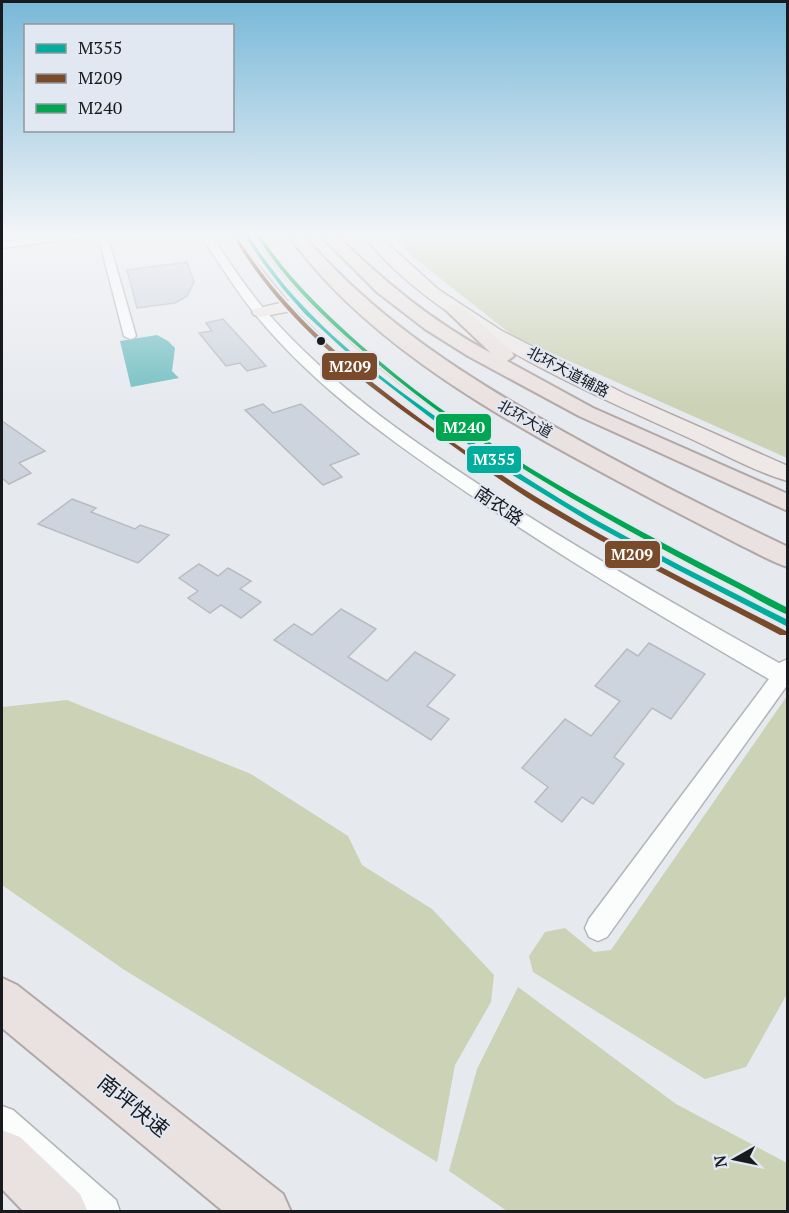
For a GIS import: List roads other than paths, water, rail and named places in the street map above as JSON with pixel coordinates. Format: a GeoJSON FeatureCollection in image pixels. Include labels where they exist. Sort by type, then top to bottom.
{"type":"FeatureCollection","features":[{"type":"Feature","properties":{"kind":"highway","name":"北环大道"},"geometry":{"type":"LineString","coordinates":[[349,292],[395,333],[442,368],[500,405],[702,516],[788,558]]}},
{"type":"Feature","properties":{"kind":"highway","name":"北环大道"},"geometry":{"type":"LineString","coordinates":[[388,292],[431,325],[539,388],[631,434],[788,504]]}},
{"type":"Feature","properties":{"kind":"highway"},"geometry":{"type":"LineString","coordinates":[[455,309],[539,388]]}},
{"type":"Feature","properties":{"kind":"highway","name":"南坪快速"},"geometry":{"type":"LineString","coordinates":[[2,1000],[265,1212]]}},
{"type":"Feature","properties":{"kind":"highway"},"geometry":{"type":"LineString","coordinates":[[2,1155],[62,1212]]}},
{"type":"Feature","properties":{"kind":"main road"},"geometry":{"type":"LineString","coordinates":[[289,292],[363,365],[498,463],[568,507],[788,624]]}},
{"type":"Feature","properties":{"kind":"main road","name":"北环大道辅路"},"geometry":{"type":"LineString","coordinates":[[433,292],[455,309],[547,363],[619,400],[788,474]]}},
{"type":"Feature","properties":{"kind":"main road"},"geometry":{"type":"LineString","coordinates":[[260,312],[299,304]]}},
{"type":"Feature","properties":{"kind":"street"},"geometry":{"type":"LineString","coordinates":[[118,292],[130,336]]}},
{"type":"Feature","properties":{"kind":"street","name":"南农路"},"geometry":{"type":"LineString","coordinates":[[244,292],[260,312],[340,391],[452,475],[563,548],[785,672],[598,928]]}},
{"type":"Feature","properties":{"kind":"street"},"geometry":{"type":"LineString","coordinates":[[2,1121],[104,1212]]}},
{"type":"Feature","properties":{"kind":"water"},"geometry":{"type":"Polygon","coordinates":[[[157,335],[175,348],[172,371],[179,378],[131,387],[120,341],[157,335]]]}}]}
